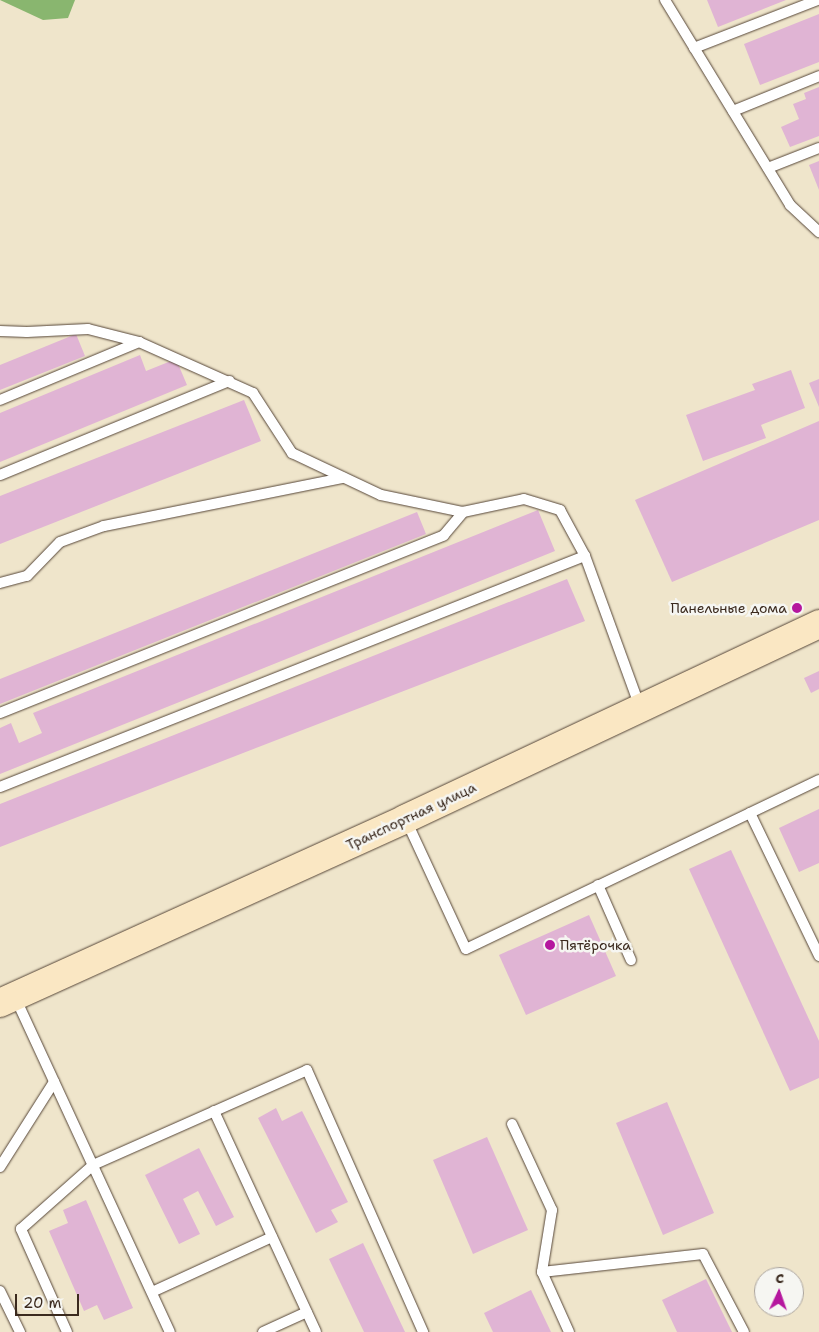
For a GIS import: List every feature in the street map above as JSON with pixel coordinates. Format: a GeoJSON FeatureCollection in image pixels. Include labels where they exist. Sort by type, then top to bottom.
{"type":"FeatureCollection","features":[{"type":"Feature","properties":{"kind":"main road","name":"Транспортная улица"},"geometry":{"type":"LineString","coordinates":[[5,1000],[405,820],[640,707],[819,624]]}},
{"type":"Feature","properties":{"kind":"lane"},"geometry":{"type":"LineString","coordinates":[[665,0],[790,205],[819,232]]}},
{"type":"Feature","properties":{"kind":"lane"},"geometry":{"type":"LineString","coordinates":[[694,48],[818,0]]}},
{"type":"Feature","properties":{"kind":"lane"},"geometry":{"type":"LineString","coordinates":[[733,111],[819,76]]}},
{"type":"Feature","properties":{"kind":"lane"},"geometry":{"type":"LineString","coordinates":[[768,168],[819,148]]}},
{"type":"Feature","properties":{"kind":"lane"},"geometry":{"type":"LineString","coordinates":[[0,331],[26,332],[88,329],[139,342],[253,393],[292,453],[381,495],[463,512],[524,499],[560,510],[586,556],[640,707]]}},
{"type":"Feature","properties":{"kind":"lane"},"geometry":{"type":"LineString","coordinates":[[0,400],[139,342]]}},
{"type":"Feature","properties":{"kind":"lane"},"geometry":{"type":"LineString","coordinates":[[0,474],[229,381]]}},
{"type":"Feature","properties":{"kind":"lane"},"geometry":{"type":"LineString","coordinates":[[0,583],[27,576],[60,542],[104,526],[344,477]]}},
{"type":"Feature","properties":{"kind":"lane"},"geometry":{"type":"LineString","coordinates":[[0,713],[444,535],[463,512]]}},
{"type":"Feature","properties":{"kind":"lane"},"geometry":{"type":"LineString","coordinates":[[0,787],[586,556]]}},
{"type":"Feature","properties":{"kind":"lane"},"geometry":{"type":"LineString","coordinates":[[405,820],[466,948],[819,780]]}},
{"type":"Feature","properties":{"kind":"lane"},"geometry":{"type":"LineString","coordinates":[[750,813],[819,956]]}},
{"type":"Feature","properties":{"kind":"lane"},"geometry":{"type":"LineString","coordinates":[[598,885],[631,960]]}},
{"type":"Feature","properties":{"kind":"lane"},"geometry":{"type":"LineString","coordinates":[[5,1000],[54,1082],[170,1332]]}},
{"type":"Feature","properties":{"kind":"lane"},"geometry":{"type":"LineString","coordinates":[[67,1332],[22,1229],[93,1165],[307,1070],[423,1332]]}},
{"type":"Feature","properties":{"kind":"lane"},"geometry":{"type":"LineString","coordinates":[[0,1167],[54,1082]]}},
{"type":"Feature","properties":{"kind":"lane"},"geometry":{"type":"LineString","coordinates":[[214,1111],[316,1332]]}},
{"type":"Feature","properties":{"kind":"lane"},"geometry":{"type":"LineString","coordinates":[[512,1124],[552,1210],[542,1272],[569,1332]]}},
{"type":"Feature","properties":{"kind":"lane"},"geometry":{"type":"LineString","coordinates":[[152,1292],[272,1237]]}},
{"type":"Feature","properties":{"kind":"lane"},"geometry":{"type":"LineString","coordinates":[[542,1272],[703,1254],[744,1332]]}},
{"type":"Feature","properties":{"kind":"lane"},"geometry":{"type":"LineString","coordinates":[[0,1291],[20,1332]]}},
{"type":"Feature","properties":{"kind":"lane"},"geometry":{"type":"LineString","coordinates":[[263,1332],[307,1312]]}},
{"type":"Feature","properties":{"kind":"green space"},"geometry":{"type":"Polygon","coordinates":[[[0,0],[75,0],[68,18],[43,20],[0,0]]]}},
{"type":"Feature","properties":{"kind":"building"},"geometry":{"type":"Polygon","coordinates":[[[707,0],[786,0],[718,27],[707,0]]]}},
{"type":"Feature","properties":{"kind":"building"},"geometry":{"type":"Polygon","coordinates":[[[819,14],[819,62],[760,85],[744,44],[819,14]]]}},
{"type":"Feature","properties":{"kind":"building"},"geometry":{"type":"Polygon","coordinates":[[[819,87],[819,136],[790,147],[781,127],[799,119],[793,104],[806,99],[804,93],[819,87]]]}},
{"type":"Feature","properties":{"kind":"building"},"geometry":{"type":"Polygon","coordinates":[[[819,161],[819,190],[809,165],[819,161]]]}},
{"type":"Feature","properties":{"kind":"building"},"geometry":{"type":"Polygon","coordinates":[[[76,334],[85,356],[0,390],[0,365],[76,334]]]}},
{"type":"Feature","properties":{"kind":"building"},"geometry":{"type":"Polygon","coordinates":[[[140,355],[146,371],[176,359],[187,385],[0,462],[0,413],[140,355]]]}},
{"type":"Feature","properties":{"kind":"building"},"geometry":{"type":"Polygon","coordinates":[[[791,370],[805,408],[761,425],[766,438],[703,461],[686,415],[755,390],[752,384],[791,370]]]}},
{"type":"Feature","properties":{"kind":"building"},"geometry":{"type":"Polygon","coordinates":[[[819,379],[819,407],[809,383],[819,379]]]}},
{"type":"Feature","properties":{"kind":"building"},"geometry":{"type":"Polygon","coordinates":[[[244,400],[261,441],[0,544],[0,496],[244,400]]]}},
{"type":"Feature","properties":{"kind":"building"},"geometry":{"type":"Polygon","coordinates":[[[819,421],[819,520],[672,582],[635,500],[819,421]]]}},
{"type":"Feature","properties":{"kind":"building"},"geometry":{"type":"Polygon","coordinates":[[[538,510],[555,551],[0,774],[0,728],[11,723],[19,743],[42,733],[33,713],[538,510]]]}},
{"type":"Feature","properties":{"kind":"building"},"geometry":{"type":"Polygon","coordinates":[[[417,512],[426,534],[0,704],[0,679],[417,512]]]}},
{"type":"Feature","properties":{"kind":"building"},"geometry":{"type":"Polygon","coordinates":[[[567,579],[585,621],[0,847],[0,804],[567,579]]]}},
{"type":"Feature","properties":{"kind":"building"},"geometry":{"type":"Polygon","coordinates":[[[819,671],[819,689],[811,693],[804,678],[819,671]]]}},
{"type":"Feature","properties":{"kind":"building"},"geometry":{"type":"Polygon","coordinates":[[[819,809],[819,863],[799,872],[779,828],[819,809]]]}},
{"type":"Feature","properties":{"kind":"building"},"geometry":{"type":"Polygon","coordinates":[[[731,850],[819,1041],[819,1078],[790,1091],[689,869],[731,850]]]}},
{"type":"Feature","properties":{"kind":"building"},"geometry":{"type":"Polygon","coordinates":[[[589,915],[616,976],[526,1015],[499,955],[589,915]]]}},
{"type":"Feature","properties":{"kind":"building"},"geometry":{"type":"Polygon","coordinates":[[[667,1102],[714,1213],[663,1235],[616,1123],[667,1102]]]}},
{"type":"Feature","properties":{"kind":"building"},"geometry":{"type":"Polygon","coordinates":[[[276,1108],[282,1121],[302,1111],[348,1202],[331,1210],[338,1222],[316,1233],[258,1118],[276,1108]]]}},
{"type":"Feature","properties":{"kind":"building"},"geometry":{"type":"Polygon","coordinates":[[[487,1137],[528,1230],[473,1254],[433,1160],[487,1137]]]}},
{"type":"Feature","properties":{"kind":"building"},"geometry":{"type":"Polygon","coordinates":[[[199,1148],[234,1217],[216,1226],[198,1191],[183,1199],[200,1234],[179,1244],[145,1175],[199,1148]]]}},
{"type":"Feature","properties":{"kind":"building"},"geometry":{"type":"Polygon","coordinates":[[[86,1200],[133,1308],[104,1320],[97,1305],[84,1311],[49,1231],[68,1223],[63,1210],[86,1200]]]}},
{"type":"Feature","properties":{"kind":"building"},"geometry":{"type":"Polygon","coordinates":[[[363,1243],[405,1332],[364,1332],[329,1259],[363,1243]]]}},
{"type":"Feature","properties":{"kind":"building"},"geometry":{"type":"Polygon","coordinates":[[[706,1279],[732,1332],[677,1332],[662,1300],[706,1279]]]}},
{"type":"Feature","properties":{"kind":"building"},"geometry":{"type":"Polygon","coordinates":[[[531,1290],[551,1332],[493,1332],[484,1313],[531,1290]]]}},
{"type":"Feature","properties":{"kind":"place","name":"Панельные дома"},"geometry":{"type":"Point","coordinates":[797,608]}},
{"type":"Feature","properties":{"kind":"place","name":"Пятёрочка"},"geometry":{"type":"Point","coordinates":[550,945]}}]}
